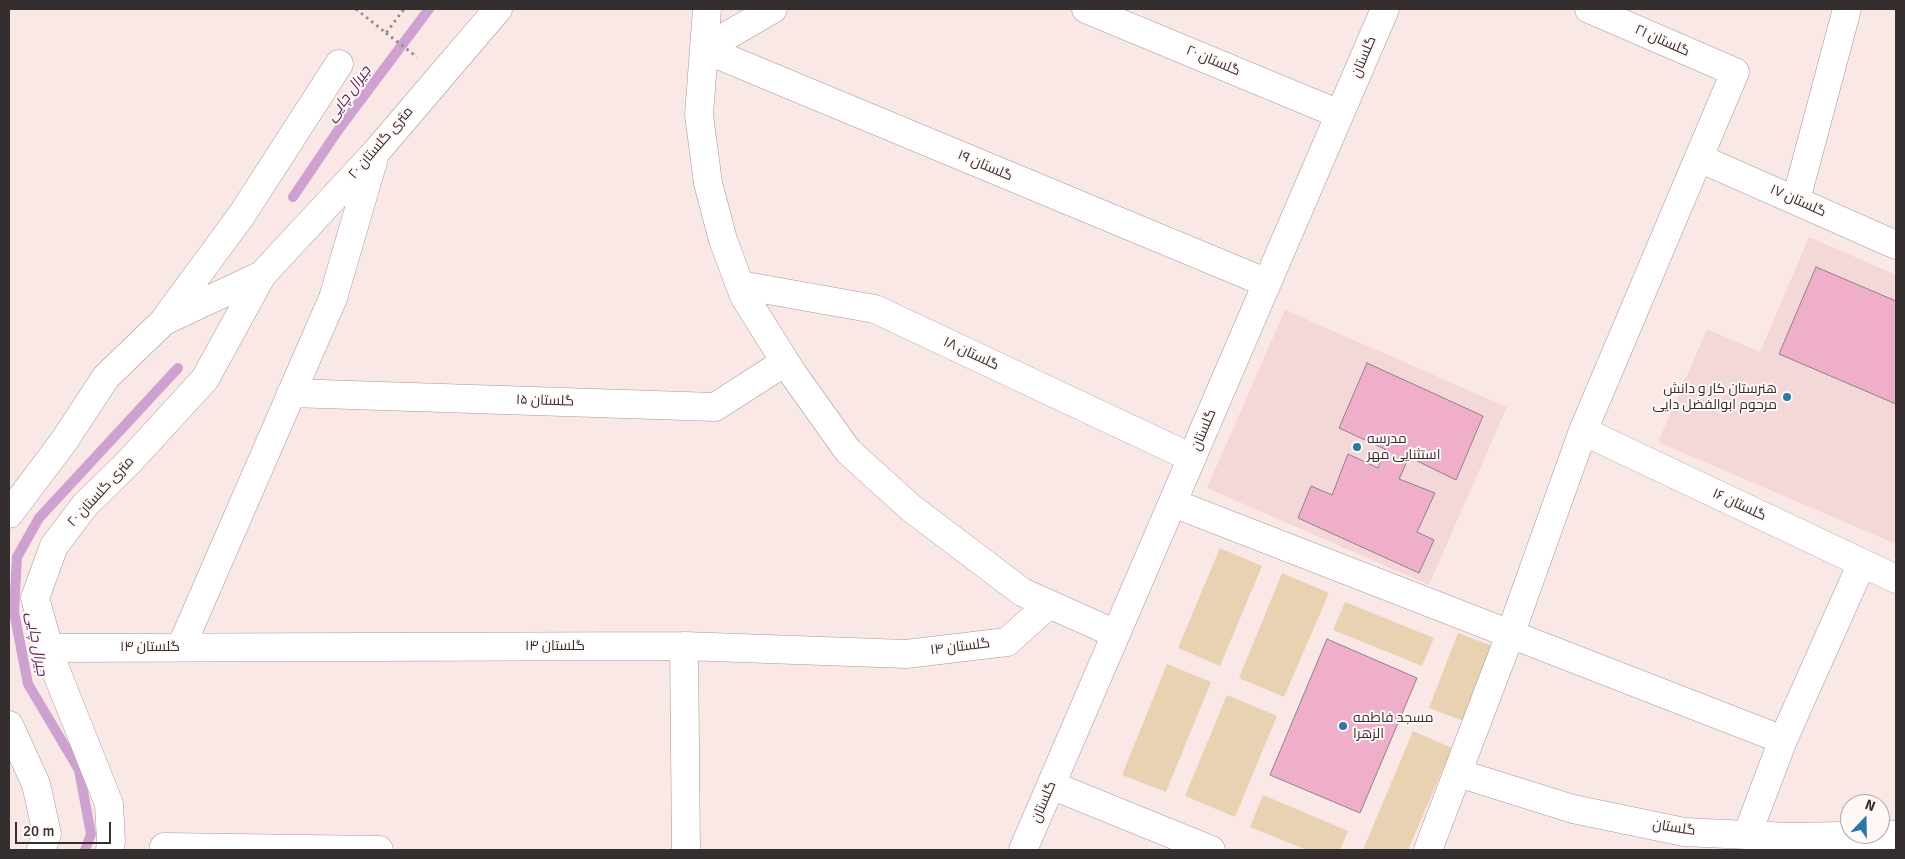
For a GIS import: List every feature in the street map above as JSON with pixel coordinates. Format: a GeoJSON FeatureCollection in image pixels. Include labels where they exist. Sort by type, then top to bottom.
{"type":"FeatureCollection","features":[{"type":"Feature","properties":{"kind":"street","name":"۲۰ متری گلستان"},"geometry":{"type":"LineString","coordinates":[[110,850],[108,804],[48,648],[35,598],[54,546],[85,505],[128,463],[205,379],[262,275],[376,152],[498,9]]}},
{"type":"Feature","properties":{"kind":"street"},"geometry":{"type":"LineString","coordinates":[[707,9],[699,115],[708,183],[723,240],[744,296],[785,362],[848,451],[919,514],[1022,592],[1116,634]]}},
{"type":"Feature","properties":{"kind":"street"},"geometry":{"type":"LineString","coordinates":[[704,49],[773,9]]}},
{"type":"Feature","properties":{"kind":"street","name":"گلستان ۲۰"},"geometry":{"type":"LineString","coordinates":[[1086,9],[1339,114]]}},
{"type":"Feature","properties":{"kind":"street","name":"گلستان"},"geometry":{"type":"LineString","coordinates":[[1023,850],[1384,9]]}},
{"type":"Feature","properties":{"kind":"street","name":"گلستان ۲۱"},"geometry":{"type":"LineString","coordinates":[[1589,9],[1735,72],[1699,158]]}},
{"type":"Feature","properties":{"kind":"street"},"geometry":{"type":"LineString","coordinates":[[1796,200],[1846,9]]}},
{"type":"Feature","properties":{"kind":"street","name":"گلستان ۱۹"},"geometry":{"type":"LineString","coordinates":[[704,49],[1267,283]]}},
{"type":"Feature","properties":{"kind":"street"},"geometry":{"type":"LineString","coordinates":[[164,321],[241,216],[339,64]]}},
{"type":"Feature","properties":{"kind":"street"},"geometry":{"type":"LineString","coordinates":[[181,647],[333,298],[376,152]]}},
{"type":"Feature","properties":{"kind":"street"},"geometry":{"type":"LineString","coordinates":[[1428,850],[1510,635],[1583,431],[1699,158]]}},
{"type":"Feature","properties":{"kind":"street","name":"گلستان ۱۷"},"geometry":{"type":"LineString","coordinates":[[1699,158],[1896,245]]}},
{"type":"Feature","properties":{"kind":"street","name":"۲۰ متری گلستان"},"geometry":{"type":"LineString","coordinates":[[9,514],[64,441],[106,377],[164,321],[262,275]]}},
{"type":"Feature","properties":{"kind":"street","name":"گلستان ۱۸"},"geometry":{"type":"LineString","coordinates":[[740,285],[875,309],[1192,458]]}},
{"type":"Feature","properties":{"kind":"street","name":"گلستان ۱۵"},"geometry":{"type":"LineString","coordinates":[[291,393],[715,407],[785,362]]}},
{"type":"Feature","properties":{"kind":"street","name":"گلستان ۱۶"},"geometry":{"type":"LineString","coordinates":[[1583,431],[1896,579]]}},
{"type":"Feature","properties":{"kind":"street"},"geometry":{"type":"LineString","coordinates":[[1173,502],[1783,740]]}},
{"type":"Feature","properties":{"kind":"street"},"geometry":{"type":"LineString","coordinates":[[1747,835],[1783,740],[1862,563]]}},
{"type":"Feature","properties":{"kind":"street","name":"گلستان ۱۴"},"geometry":{"type":"LineString","coordinates":[[48,648],[684,646],[906,654],[1007,642],[1048,605]]}},
{"type":"Feature","properties":{"kind":"street"},"geometry":{"type":"LineString","coordinates":[[684,646],[686,850]]}},
{"type":"Feature","properties":{"kind":"street"},"geometry":{"type":"LineString","coordinates":[[9,724],[36,784],[47,834],[41,850]]}},
{"type":"Feature","properties":{"kind":"street","name":"گلستان"},"geometry":{"type":"LineString","coordinates":[[1458,773],[1573,809],[1684,832],[1790,837],[1896,835]]}},
{"type":"Feature","properties":{"kind":"street"},"geometry":{"type":"LineString","coordinates":[[1051,785],[1211,850]]}},
{"type":"Feature","properties":{"kind":"street"},"geometry":{"type":"LineString","coordinates":[[164,847],[379,850]]}},
{"type":"Feature","properties":{"kind":"path"},"geometry":{"type":"LineString","coordinates":[[356,9],[419,59]]}},
{"type":"Feature","properties":{"kind":"path"},"geometry":{"type":"LineString","coordinates":[[387,33],[404,9]]}},
{"type":"Feature","properties":{"kind":"shaded area","name":"هنرستان کار و دانش مرحوم ابوالفضل دایی"},"geometry":{"type":"Polygon","coordinates":[[[1809,237],[1896,275],[1896,544],[1658,442],[1707,329],[1760,352],[1809,237]]]}},
{"type":"Feature","properties":{"kind":"shaded area","name":"مدرسه استثنایی مهر"},"geometry":{"type":"Polygon","coordinates":[[[1285,310],[1507,407],[1429,585],[1207,488],[1285,310]]]}},
{"type":"Feature","properties":{"kind":"shaded area"},"geometry":{"type":"Polygon","coordinates":[[[1220,548],[1262,566],[1220,666],[1178,648],[1220,548]]]}},
{"type":"Feature","properties":{"kind":"shaded area"},"geometry":{"type":"Polygon","coordinates":[[[1282,573],[1329,593],[1284,697],[1239,678],[1282,573]]]}},
{"type":"Feature","properties":{"kind":"shaded area"},"geometry":{"type":"Polygon","coordinates":[[[1345,602],[1434,638],[1422,666],[1333,630],[1345,602]]]}},
{"type":"Feature","properties":{"kind":"shaded area"},"geometry":{"type":"Polygon","coordinates":[[[1458,633],[1495,647],[1466,722],[1429,708],[1458,633]]]}},
{"type":"Feature","properties":{"kind":"shaded area"},"geometry":{"type":"Polygon","coordinates":[[[1167,664],[1211,682],[1166,792],[1122,775],[1167,664]]]}},
{"type":"Feature","properties":{"kind":"shaded area"},"geometry":{"type":"Polygon","coordinates":[[[1227,695],[1277,716],[1235,817],[1185,796],[1227,695]]]}},
{"type":"Feature","properties":{"kind":"shaded area"},"geometry":{"type":"Polygon","coordinates":[[[1413,731],[1452,748],[1408,850],[1363,850],[1413,731]]]}},
{"type":"Feature","properties":{"kind":"shaded area"},"geometry":{"type":"Polygon","coordinates":[[[1263,795],[1348,831],[1340,850],[1307,850],[1250,827],[1263,795]]]}},
{"type":"Feature","properties":{"kind":"building"},"geometry":{"type":"Polygon","coordinates":[[[1816,267],[1896,301],[1896,404],[1779,354],[1816,267]]]}},
{"type":"Feature","properties":{"kind":"building"},"geometry":{"type":"Polygon","coordinates":[[[1367,363],[1483,416],[1456,480],[1409,457],[1399,479],[1435,493],[1417,532],[1434,540],[1419,573],[1298,518],[1311,486],[1332,495],[1348,454],[1378,468],[1385,449],[1339,428],[1367,363]]]}},
{"type":"Feature","properties":{"kind":"building","name":"مسجد فاطمه الزهرا"},"geometry":{"type":"Polygon","coordinates":[[[1327,639],[1417,678],[1360,813],[1270,775],[1327,639]]]}},
{"type":"Feature","properties":{"kind":"waterway","name":"جیرال چایی"},"geometry":{"type":"LineString","coordinates":[[293,197],[339,129],[429,9]]}},
{"type":"Feature","properties":{"kind":"waterway","name":"جیرال چایی"},"geometry":{"type":"LineString","coordinates":[[85,850],[91,834],[79,770],[28,684],[14,612],[17,557],[39,518],[178,368]]}},
{"type":"Feature","properties":{"kind":"place","name":"هنرستان کار و دانش مرحوم ابوالفضل دایی"},"geometry":{"type":"Point","coordinates":[1787,397]}},
{"type":"Feature","properties":{"kind":"place","name":"مدرسه استثنایی مهر"},"geometry":{"type":"Point","coordinates":[1357,447]}},
{"type":"Feature","properties":{"kind":"place","name":"مسجد فاطمه الزهرا"},"geometry":{"type":"Point","coordinates":[1343,726]}}]}
